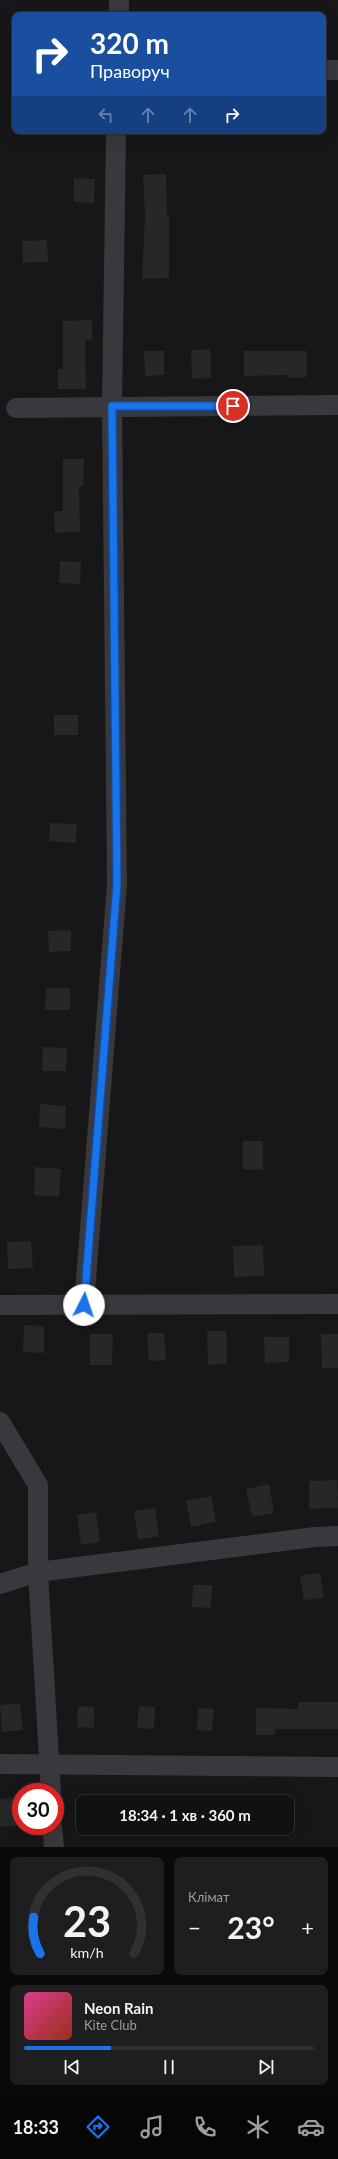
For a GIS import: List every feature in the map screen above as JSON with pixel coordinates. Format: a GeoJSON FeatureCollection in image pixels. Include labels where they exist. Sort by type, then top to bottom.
{"type":"FeatureCollection","features":[{"type":"Feature","properties":{"kind":"street"},"geometry":{"type":"LineString","coordinates":[[119,0],[119,12]]}},
{"type":"Feature","properties":{"kind":"street"},"geometry":{"type":"LineString","coordinates":[[326,70],[338,70]]}},
{"type":"Feature","properties":{"kind":"street"},"geometry":{"type":"LineString","coordinates":[[84,1305],[117,884],[112,406],[116,134]]}},
{"type":"Feature","properties":{"kind":"street"},"geometry":{"type":"LineString","coordinates":[[16,408],[338,405]]}},
{"type":"Feature","properties":{"kind":"street"},"geometry":{"type":"LineString","coordinates":[[0,1305],[338,1304]]}},
{"type":"Feature","properties":{"kind":"street"},"geometry":{"type":"LineString","coordinates":[[0,1422],[38,1485],[38,1572],[50,1783]]}},
{"type":"Feature","properties":{"kind":"street"},"geometry":{"type":"LineString","coordinates":[[0,1584],[38,1572],[315,1537],[338,1536]]}},
{"type":"Feature","properties":{"kind":"street"},"geometry":{"type":"LineString","coordinates":[[0,1764],[49,1763],[338,1767]]}},
{"type":"Feature","properties":{"kind":"street"},"geometry":{"type":"LineString","coordinates":[[53,1835],[54,1847]]}},
{"type":"Feature","properties":{"kind":"building"},"geometry":{"type":"Polygon","coordinates":[[[166,174],[167,216],[169,216],[169,278],[142,279],[145,216],[143,175],[166,174]]]}},
{"type":"Feature","properties":{"kind":"building"},"geometry":{"type":"Polygon","coordinates":[[[74,178],[95,179],[94,203],[74,202],[74,178]]]}},
{"type":"Feature","properties":{"kind":"building"},"geometry":{"type":"Polygon","coordinates":[[[47,240],[48,262],[23,263],[22,241],[47,240]]]}},
{"type":"Feature","properties":{"kind":"building"},"geometry":{"type":"Polygon","coordinates":[[[92,320],[92,340],[85,341],[86,389],[58,389],[58,369],[63,369],[63,321],[92,320]]]}},
{"type":"Feature","properties":{"kind":"building"},"geometry":{"type":"Polygon","coordinates":[[[210,349],[211,378],[192,379],[191,350],[210,349]]]}},
{"type":"Feature","properties":{"kind":"building"},"geometry":{"type":"Polygon","coordinates":[[[144,351],[164,351],[164,375],[145,376],[144,351]]]}},
{"type":"Feature","properties":{"kind":"building"},"geometry":{"type":"Polygon","coordinates":[[[244,351],[307,351],[307,377],[289,378],[289,375],[244,376],[244,351]]]}},
{"type":"Feature","properties":{"kind":"building"},"geometry":{"type":"Polygon","coordinates":[[[63,459],[84,459],[83,486],[79,486],[80,532],[55,533],[54,511],[63,511],[63,459]]]}},
{"type":"Feature","properties":{"kind":"building"},"geometry":{"type":"Polygon","coordinates":[[[60,561],[81,562],[80,584],[59,583],[60,561]]]}},
{"type":"Feature","properties":{"kind":"building"},"geometry":{"type":"Polygon","coordinates":[[[54,715],[78,715],[78,735],[54,735],[54,715]]]}},
{"type":"Feature","properties":{"kind":"building"},"geometry":{"type":"Polygon","coordinates":[[[50,823],[77,824],[76,843],[49,841],[50,823]]]}},
{"type":"Feature","properties":{"kind":"building"},"geometry":{"type":"Polygon","coordinates":[[[71,930],[71,951],[49,952],[48,931],[71,930]]]}},
{"type":"Feature","properties":{"kind":"building"},"geometry":{"type":"Polygon","coordinates":[[[46,988],[70,988],[70,1010],[45,1010],[46,988]]]}},
{"type":"Feature","properties":{"kind":"building"},"geometry":{"type":"Polygon","coordinates":[[[43,1047],[67,1048],[66,1071],[42,1071],[43,1047]]]}},
{"type":"Feature","properties":{"kind":"building"},"geometry":{"type":"Polygon","coordinates":[[[40,1104],[66,1106],[65,1129],[39,1127],[40,1104]]]}},
{"type":"Feature","properties":{"kind":"building"},"geometry":{"type":"Polygon","coordinates":[[[243,1141],[263,1141],[263,1170],[243,1169],[243,1141]]]}},
{"type":"Feature","properties":{"kind":"building"},"geometry":{"type":"Polygon","coordinates":[[[35,1167],[61,1169],[59,1197],[34,1195],[35,1167]]]}},
{"type":"Feature","properties":{"kind":"building"},"geometry":{"type":"Polygon","coordinates":[[[31,1241],[33,1268],[8,1269],[7,1242],[31,1241]]]}},
{"type":"Feature","properties":{"kind":"building"},"geometry":{"type":"Polygon","coordinates":[[[263,1245],[264,1276],[234,1277],[233,1246],[263,1245]]]}},
{"type":"Feature","properties":{"kind":"building"},"geometry":{"type":"Polygon","coordinates":[[[24,1325],[44,1326],[44,1353],[23,1352],[24,1325]]]}},
{"type":"Feature","properties":{"kind":"building"},"geometry":{"type":"Polygon","coordinates":[[[207,1331],[226,1331],[227,1364],[208,1365],[207,1331]]]}},
{"type":"Feature","properties":{"kind":"building"},"geometry":{"type":"Polygon","coordinates":[[[147,1333],[164,1333],[166,1360],[149,1361],[147,1333]]]}},
{"type":"Feature","properties":{"kind":"building"},"geometry":{"type":"Polygon","coordinates":[[[90,1334],[113,1334],[112,1365],[90,1365],[90,1334]]]}},
{"type":"Feature","properties":{"kind":"building"},"geometry":{"type":"Polygon","coordinates":[[[321,1334],[338,1334],[338,1368],[322,1368],[321,1334]]]}},
{"type":"Feature","properties":{"kind":"building"},"geometry":{"type":"Polygon","coordinates":[[[264,1337],[289,1337],[289,1362],[265,1363],[264,1337]]]}},
{"type":"Feature","properties":{"kind":"building"},"geometry":{"type":"Polygon","coordinates":[[[337,1480],[338,1508],[309,1509],[309,1481],[337,1480]]]}},
{"type":"Feature","properties":{"kind":"building"},"geometry":{"type":"Polygon","coordinates":[[[269,1484],[274,1513],[252,1517],[246,1489],[269,1484]]]}},
{"type":"Feature","properties":{"kind":"building"},"geometry":{"type":"Polygon","coordinates":[[[211,1496],[216,1522],[191,1527],[186,1501],[211,1496]]]}},
{"type":"Feature","properties":{"kind":"building"},"geometry":{"type":"Polygon","coordinates":[[[155,1508],[159,1536],[138,1540],[134,1511],[155,1508]]]}},
{"type":"Feature","properties":{"kind":"building"},"geometry":{"type":"Polygon","coordinates":[[[96,1512],[100,1542],[81,1545],[77,1515],[96,1512]]]}},
{"type":"Feature","properties":{"kind":"building"},"geometry":{"type":"Polygon","coordinates":[[[320,1573],[324,1598],[304,1600],[300,1576],[320,1573]]]}},
{"type":"Feature","properties":{"kind":"building"},"geometry":{"type":"Polygon","coordinates":[[[193,1585],[212,1585],[211,1608],[192,1607],[193,1585]]]}},
{"type":"Feature","properties":{"kind":"building"},"geometry":{"type":"Polygon","coordinates":[[[298,1702],[338,1702],[338,1729],[275,1729],[275,1735],[256,1735],[256,1708],[298,1709],[298,1702]]]}},
{"type":"Feature","properties":{"kind":"building"},"geometry":{"type":"Polygon","coordinates":[[[20,1703],[23,1730],[2,1732],[0,1705],[20,1703]]]}},
{"type":"Feature","properties":{"kind":"building"},"geometry":{"type":"Polygon","coordinates":[[[78,1706],[94,1707],[94,1728],[77,1727],[78,1706]]]}},
{"type":"Feature","properties":{"kind":"building"},"geometry":{"type":"Polygon","coordinates":[[[139,1706],[155,1707],[154,1729],[137,1728],[139,1706]]]}},
{"type":"Feature","properties":{"kind":"building"},"geometry":{"type":"Polygon","coordinates":[[[198,1708],[214,1709],[212,1731],[197,1730],[198,1708]]]}},
{"type":"Feature","properties":{"kind":"building"},"geometry":{"type":"Polygon","coordinates":[[[12,1798],[12,1826],[0,1827],[0,1799],[12,1798]]]}},
{"type":"Feature","properties":{"kind":"route"},"geometry":{"type":"LineString","coordinates":[[84,1305],[117,884],[112,406],[233,406]]}}]}
